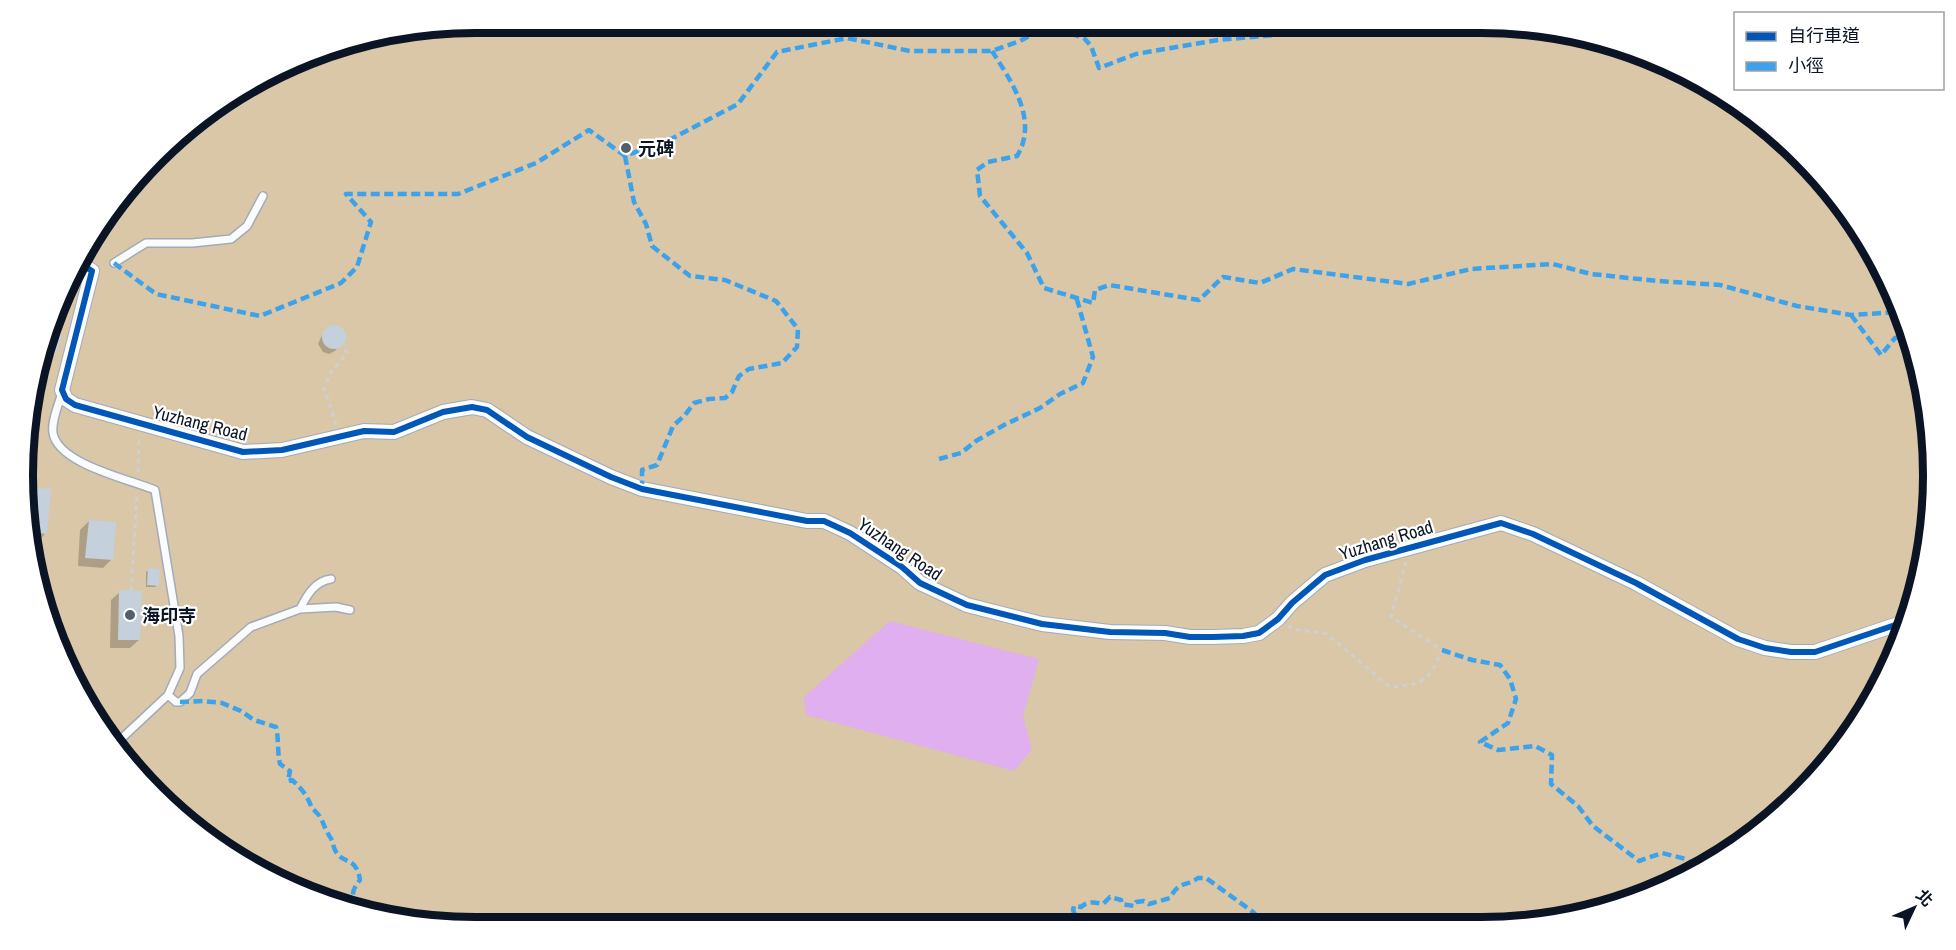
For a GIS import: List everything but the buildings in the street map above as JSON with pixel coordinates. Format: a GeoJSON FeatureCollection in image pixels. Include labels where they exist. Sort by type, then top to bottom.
{"type":"FeatureCollection","features":[{"type":"Feature","properties":{"kind":"street"},"geometry":{"type":"LineString","coordinates":[[62,390],[92,271],[86,267]]}},
{"type":"Feature","properties":{"kind":"street","name":"Yuzhang Road"},"geometry":{"type":"LineString","coordinates":[[62,390],[66,399],[75,405],[243,452],[282,450],[364,431],[394,432],[458,408],[472,407],[487,410],[527,436],[611,477],[642,489],[836,525],[876,548],[920,583],[940,594],[978,608],[1042,624],[1110,632],[1165,633],[1190,637],[1243,636],[1259,633],[1278,619],[1292,603],[1325,575],[1408,548],[1501,523],[1533,534],[1636,583],[1738,639],[1765,648],[1791,652],[1815,652],[1897,625]]}},
{"type":"Feature","properties":{"kind":"lane"},"geometry":{"type":"LineString","coordinates":[[114,262],[146,243],[192,243],[231,239],[247,226],[263,196]]}},
{"type":"Feature","properties":{"kind":"lane"},"geometry":{"type":"LineString","coordinates":[[62,390],[52,431],[56,443],[86,466],[155,490],[179,636],[180,668],[168,695],[120,739]]}},
{"type":"Feature","properties":{"kind":"lane"},"geometry":{"type":"LineString","coordinates":[[300,609],[308,593],[324,580],[331,579]]}},
{"type":"Feature","properties":{"kind":"lane"},"geometry":{"type":"LineString","coordinates":[[168,695],[176,702],[180,702],[190,693],[197,674],[251,627],[300,609],[350,610]]}},
{"type":"Feature","properties":{"kind":"path"},"geometry":{"type":"LineString","coordinates":[[339,438],[324,388],[331,372],[347,353],[343,345]]}},
{"type":"Feature","properties":{"kind":"path"},"geometry":{"type":"LineString","coordinates":[[131,591],[139,423]]}},
{"type":"Feature","properties":{"kind":"path"},"geometry":{"type":"LineString","coordinates":[[1278,619],[1293,629],[1327,634],[1390,687],[1414,686],[1433,672],[1442,650],[1391,617],[1401,586],[1408,548]]}},
{"type":"Feature","properties":{"kind":"shaded area"},"geometry":{"type":"Polygon","coordinates":[[[475,33],[1481,33],[1567,41],[1623,56],[1676,79],[1727,107],[1794,162],[1849,229],[1877,280],[1900,333],[1908,361],[1915,389],[1922,446],[1922,504],[1919,533],[1915,561],[1900,617],[1877,670],[1849,721],[1794,788],[1750,826],[1702,858],[1623,894],[1567,909],[1481,917],[475,917],[389,909],[333,894],[254,858],[206,826],[162,788],[107,721],[67,644],[48,589],[41,561],[34,504],[34,446],[41,389],[56,333],[67,306],[107,229],[162,162],[229,107],[280,79],[333,56],[389,41],[475,33]]]}},
{"type":"Feature","properties":{"kind":"shaded area"},"geometry":{"type":"Polygon","coordinates":[[[890,621],[1039,659],[1023,716],[1032,749],[1014,771],[806,715],[804,697],[890,621]]]}},
{"type":"Feature","properties":{"kind":"marked path"},"geometry":{"type":"LineString","coordinates":[[114,263],[156,294],[260,316],[341,283],[357,267],[371,222],[346,194],[458,194],[536,163],[589,130],[625,156],[673,138],[738,104],[777,52],[847,38],[910,51],[992,51],[1034,33]]}},
{"type":"Feature","properties":{"kind":"marked path"},"geometry":{"type":"LineString","coordinates":[[1069,33],[1084,38],[1091,46],[1099,68],[1136,54],[1218,40],[1297,33]]}},
{"type":"Feature","properties":{"kind":"marked path"},"geometry":{"type":"LineString","coordinates":[[992,51],[1020,101],[1025,129],[1017,156],[988,162],[977,170],[980,196],[1027,253],[1044,288],[1093,303],[1095,290],[1109,285],[1199,300],[1223,277],[1260,283],[1293,269],[1408,284],[1471,269],[1553,264],[1591,274],[1720,285],[1797,306],[1851,315],[1892,312]]}},
{"type":"Feature","properties":{"kind":"marked path"},"geometry":{"type":"LineString","coordinates":[[625,156],[634,202],[646,224],[652,246],[690,276],[725,280],[776,301],[798,329],[797,347],[782,363],[749,369],[739,376],[732,392],[725,398],[694,403],[673,426],[657,465],[642,470],[642,489]]}},
{"type":"Feature","properties":{"kind":"marked path"},"geometry":{"type":"LineString","coordinates":[[939,459],[961,453],[976,441],[1083,383],[1093,357],[1076,296]]}},
{"type":"Feature","properties":{"kind":"marked path"},"geometry":{"type":"LineString","coordinates":[[1851,315],[1881,355],[1895,338],[1901,337]]}},
{"type":"Feature","properties":{"kind":"marked path"},"geometry":{"type":"LineString","coordinates":[[1442,650],[1472,660],[1500,665],[1510,679],[1516,699],[1508,723],[1480,742],[1498,750],[1535,746],[1552,755],[1551,784],[1578,806],[1593,826],[1639,861],[1662,853],[1686,859],[1691,864]]}},
{"type":"Feature","properties":{"kind":"marked path"},"geometry":{"type":"LineString","coordinates":[[180,702],[222,703],[241,711],[254,720],[276,727],[280,764],[290,771],[288,781],[292,780],[308,798],[338,855],[356,867],[360,880],[355,887],[353,900]]}},
{"type":"Feature","properties":{"kind":"marked path"},"geometry":{"type":"LineString","coordinates":[[1076,917],[1074,906],[1081,907],[1091,902],[1103,904],[1110,897],[1121,900],[1122,904],[1134,906],[1136,902],[1144,901],[1149,904],[1170,898],[1179,887],[1198,878],[1206,878],[1258,917]]}},
{"type":"Feature","properties":{"kind":"cycle path"},"geometry":{"type":"LineString","coordinates":[[86,267],[92,271],[62,390],[66,399],[75,405],[243,452],[282,450],[364,431],[394,432],[443,412],[472,407],[487,410],[527,437],[611,477],[642,489],[807,521],[824,521],[850,533],[902,567],[920,583],[967,605],[1042,624],[1110,632],[1165,633],[1190,637],[1243,636],[1259,633],[1278,619],[1292,603],[1325,575],[1365,560],[1501,523],[1533,534],[1636,583],[1738,639],[1765,648],[1791,652],[1815,652],[1897,624]]}},
{"type":"Feature","properties":{"kind":"place","name":"元碑"},"geometry":{"type":"Point","coordinates":[626,148]}},
{"type":"Feature","properties":{"kind":"place","name":"海印寺"},"geometry":{"type":"Point","coordinates":[130,615]}}]}
